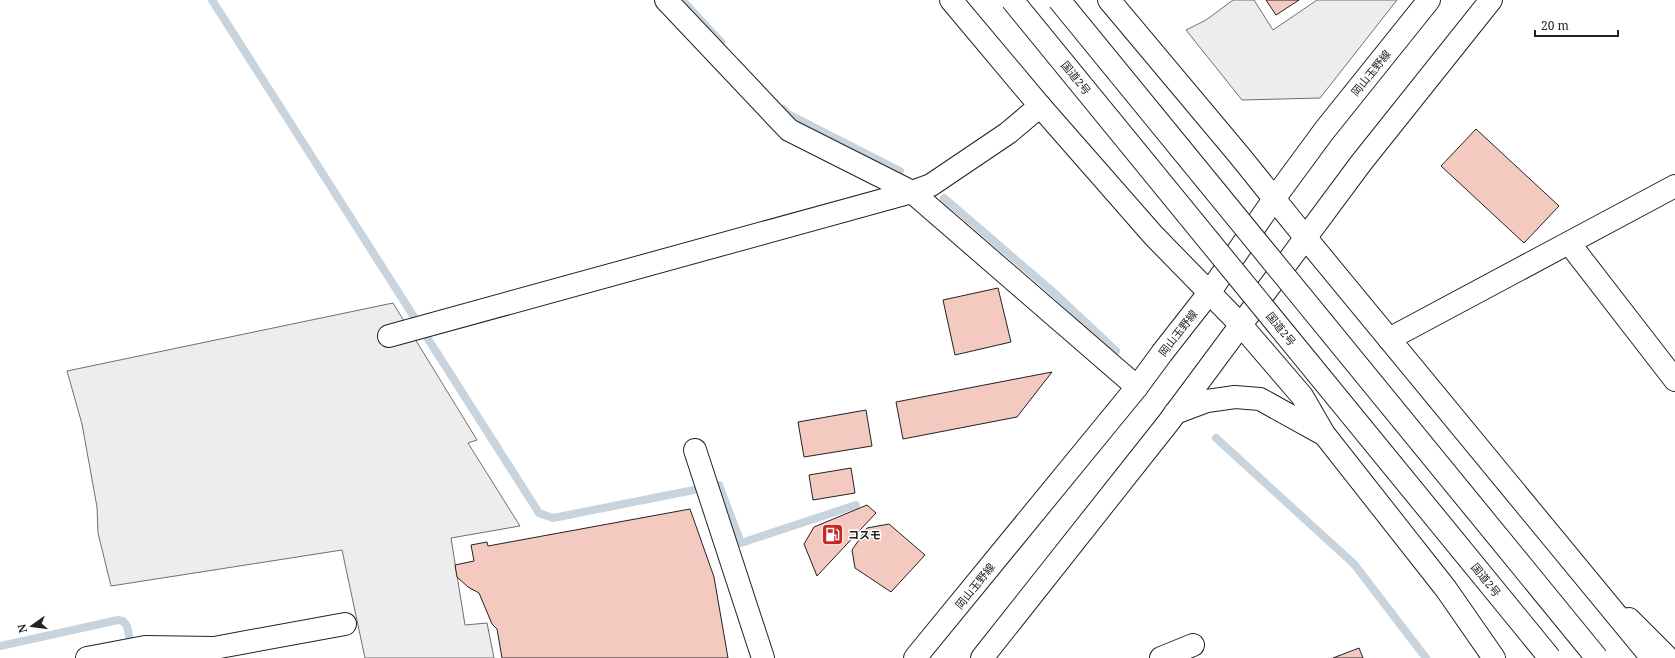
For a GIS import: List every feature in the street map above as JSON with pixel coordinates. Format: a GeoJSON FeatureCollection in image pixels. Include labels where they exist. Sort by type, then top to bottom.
{"type":"FeatureCollection","features":[{"type":"Feature","properties":{"kind":"main road"},"geometry":{"type":"LineString","coordinates":[[666,0],[789,130],[912,192],[1137,387]]}},
{"type":"Feature","properties":{"kind":"main road"},"geometry":{"type":"LineString","coordinates":[[942,0],[1005,65]]}},
{"type":"Feature","properties":{"kind":"main road"},"geometry":{"type":"LineString","coordinates":[[951,0],[1040,106],[1154,236],[1240,325],[1302,396],[1324,434],[1446,588],[1494,658]]}},
{"type":"Feature","properties":{"kind":"main road","name":"国道2号"},"geometry":{"type":"LineString","coordinates":[[1012,0],[1550,658]]}},
{"type":"Feature","properties":{"kind":"main road"},"geometry":{"type":"LineString","coordinates":[[1059,0],[1597,658]]}},
{"type":"Feature","properties":{"kind":"main road"},"geometry":{"type":"LineString","coordinates":[[1109,0],[1652,658]]}},
{"type":"Feature","properties":{"kind":"main road","name":"岡山玉野線"},"geometry":{"type":"LineString","coordinates":[[915,658],[1137,387],[1209,293],[1274,199],[1324,131],[1429,0]]}},
{"type":"Feature","properties":{"kind":"main road"},"geometry":{"type":"LineString","coordinates":[[982,658],[1175,413],[1361,163],[1492,0]]}},
{"type":"Feature","properties":{"kind":"main road"},"geometry":{"type":"LineString","coordinates":[[389,336],[912,192],[931,184],[1008,133],[1040,106]]}},
{"type":"Feature","properties":{"kind":"main road"},"geometry":{"type":"LineString","coordinates":[[1389,339],[1675,186]]}},
{"type":"Feature","properties":{"kind":"main road"},"geometry":{"type":"LineString","coordinates":[[1569,243],[1674,379]]}},
{"type":"Feature","properties":{"kind":"main road"},"geometry":{"type":"LineString","coordinates":[[1175,413],[1207,401],[1234,397],[1260,399],[1324,434]]}},
{"type":"Feature","properties":{"kind":"main road"},"geometry":{"type":"LineString","coordinates":[[695,450],[764,658]]}},
{"type":"Feature","properties":{"kind":"main road"},"geometry":{"type":"LineString","coordinates":[[1592,584],[1650,638],[1668,658]]}},
{"type":"Feature","properties":{"kind":"main road"},"geometry":{"type":"LineString","coordinates":[[87,658],[145,647],[215,653],[345,624]]}},
{"type":"Feature","properties":{"kind":"main road"},"geometry":{"type":"LineString","coordinates":[[1169,657],[1192,645]]}},
{"type":"Feature","properties":{"kind":"shaded area"},"geometry":{"type":"Polygon","coordinates":[[[1233,0],[1254,0],[1273,30],[1317,0],[1397,0],[1320,98],[1242,100],[1186,30],[1206,20],[1233,0]]]}},
{"type":"Feature","properties":{"kind":"shaded area"},"geometry":{"type":"Polygon","coordinates":[[[393,303],[477,440],[468,443],[520,526],[451,538],[465,625],[487,623],[494,658],[365,658],[342,550],[111,586],[98,533],[97,507],[82,424],[67,371],[393,303]]]}},
{"type":"Feature","properties":{"kind":"building"},"geometry":{"type":"Polygon","coordinates":[[[1266,0],[1299,0],[1276,15],[1266,0]]]}},
{"type":"Feature","properties":{"kind":"building"},"geometry":{"type":"Polygon","coordinates":[[[1476,129],[1559,206],[1524,243],[1441,166],[1476,129]]]}},
{"type":"Feature","properties":{"kind":"building"},"geometry":{"type":"Polygon","coordinates":[[[998,288],[1011,342],[955,355],[943,300],[998,288]]]}},
{"type":"Feature","properties":{"kind":"building"},"geometry":{"type":"Polygon","coordinates":[[[1052,372],[1017,417],[903,439],[896,402],[1052,372]]]}},
{"type":"Feature","properties":{"kind":"building"},"geometry":{"type":"Polygon","coordinates":[[[866,410],[872,446],[804,457],[798,422],[866,410]]]}},
{"type":"Feature","properties":{"kind":"building"},"geometry":{"type":"Polygon","coordinates":[[[851,468],[855,493],[813,500],[809,475],[851,468]]]}},
{"type":"Feature","properties":{"kind":"building","name":"コスモ"},"geometry":{"type":"Polygon","coordinates":[[[867,505],[876,513],[817,576],[804,544],[814,527],[867,505]]]}},
{"type":"Feature","properties":{"kind":"building"},"geometry":{"type":"Polygon","coordinates":[[[690,509],[714,577],[728,658],[502,658],[497,629],[492,624],[479,593],[468,587],[457,577],[455,565],[474,561],[471,545],[487,542],[488,546],[690,509]]]}},
{"type":"Feature","properties":{"kind":"building"},"geometry":{"type":"Polygon","coordinates":[[[889,524],[925,555],[891,592],[855,568],[852,550],[867,528],[889,524]]]}},
{"type":"Feature","properties":{"kind":"building"},"geometry":{"type":"Polygon","coordinates":[[[1359,648],[1363,658],[1333,658],[1359,648]]]}},
{"type":"Feature","properties":{"kind":"waterway"},"geometry":{"type":"LineString","coordinates":[[212,0],[539,513],[553,518],[719,485],[741,543],[856,505]]}},
{"type":"Feature","properties":{"kind":"waterway"},"geometry":{"type":"LineString","coordinates":[[682,0],[721,42]]}},
{"type":"Feature","properties":{"kind":"waterway"},"geometry":{"type":"LineString","coordinates":[[783,109],[788,114],[900,171]]}},
{"type":"Feature","properties":{"kind":"waterway"},"geometry":{"type":"LineString","coordinates":[[944,198],[1052,291],[1116,351]]}},
{"type":"Feature","properties":{"kind":"waterway"},"geometry":{"type":"LineString","coordinates":[[1216,438],[1354,564],[1426,658]]}},
{"type":"Feature","properties":{"kind":"waterway"},"geometry":{"type":"LineString","coordinates":[[0,646],[118,620],[123,621],[127,626],[132,649]]}},
{"type":"Feature","properties":{"kind":"place","name":"コスモ"},"geometry":{"type":"Point","coordinates":[832,535]}}]}
